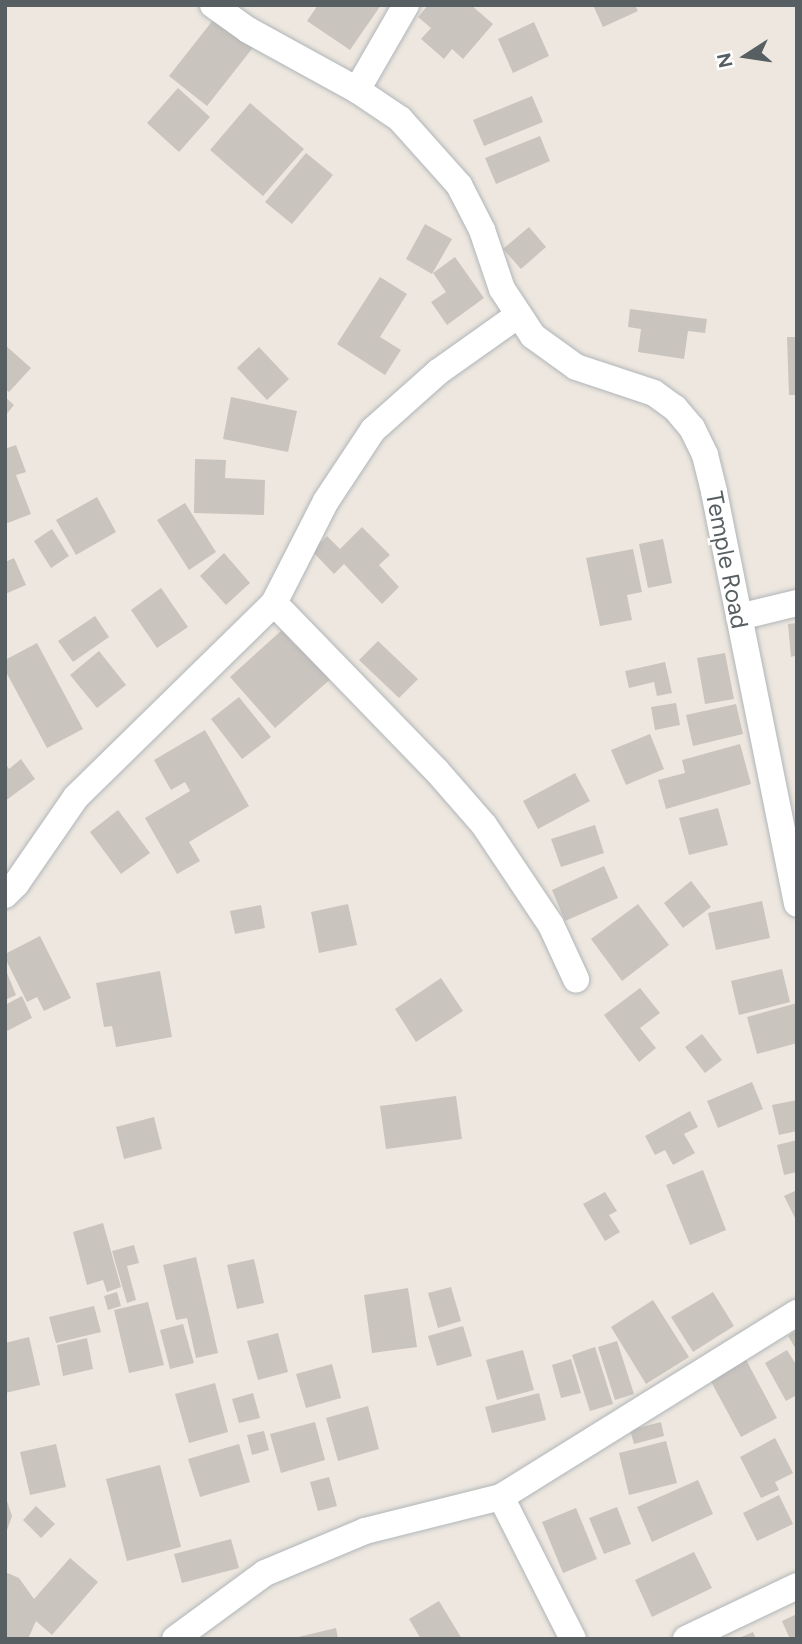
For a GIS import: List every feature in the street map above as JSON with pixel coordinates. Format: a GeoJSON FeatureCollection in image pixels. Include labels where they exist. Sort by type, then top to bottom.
{"type":"FeatureCollection","features":[{"type":"Feature","properties":{"kind":"street","name":"Temple Road"},"geometry":{"type":"LineString","coordinates":[[213,5],[248,30],[357,90],[400,119],[459,185],[482,230],[502,289],[517,316],[533,336],[576,367],[654,393],[675,408],[692,428],[705,455],[714,492],[797,904]]}},
{"type":"Feature","properties":{"kind":"street"},"geometry":{"type":"LineString","coordinates":[[357,90],[406,5]]}},
{"type":"Feature","properties":{"kind":"street"},"geometry":{"type":"LineString","coordinates":[[5,895],[76,797],[274,603],[326,501],[373,430],[438,372],[517,316]]}},
{"type":"Feature","properties":{"kind":"street"},"geometry":{"type":"LineString","coordinates":[[274,603],[436,770],[484,825],[551,925],[576,979]]}},
{"type":"Feature","properties":{"kind":"street"},"geometry":{"type":"LineString","coordinates":[[739,617],[797,603]]}},
{"type":"Feature","properties":{"kind":"street"},"geometry":{"type":"LineString","coordinates":[[176,1639],[265,1573],[365,1531],[500,1497],[797,1313]]}},
{"type":"Feature","properties":{"kind":"street"},"geometry":{"type":"LineString","coordinates":[[500,1497],[573,1639]]}},
{"type":"Feature","properties":{"kind":"street"},"geometry":{"type":"LineString","coordinates":[[686,1639],[797,1586]]}},
{"type":"Feature","properties":{"kind":"building"},"geometry":{"type":"Polygon","coordinates":[[[318,5],[381,5],[350,50],[307,21],[318,5]]]}},
{"type":"Feature","properties":{"kind":"building"},"geometry":{"type":"Polygon","coordinates":[[[428,5],[471,5],[493,24],[463,59],[452,49],[444,59],[421,39],[431,28],[418,17],[428,5]]]}},
{"type":"Feature","properties":{"kind":"building"},"geometry":{"type":"Polygon","coordinates":[[[593,5],[635,5],[638,11],[603,27],[593,5]]]}},
{"type":"Feature","properties":{"kind":"building"},"geometry":{"type":"Polygon","coordinates":[[[217,15],[255,45],[207,106],[169,76],[217,15]]]}},
{"type":"Feature","properties":{"kind":"building"},"geometry":{"type":"Polygon","coordinates":[[[534,22],[549,56],[513,73],[498,39],[534,22]]]}},
{"type":"Feature","properties":{"kind":"building"},"geometry":{"type":"Polygon","coordinates":[[[178,88],[210,117],[179,152],[147,123],[178,88]]]}},
{"type":"Feature","properties":{"kind":"building"},"geometry":{"type":"Polygon","coordinates":[[[532,96],[543,122],[484,146],[473,120],[532,96]]]}},
{"type":"Feature","properties":{"kind":"building"},"geometry":{"type":"Polygon","coordinates":[[[250,103],[304,149],[263,196],[210,150],[250,103]]]}},
{"type":"Feature","properties":{"kind":"building"},"geometry":{"type":"Polygon","coordinates":[[[540,136],[550,161],[496,184],[485,158],[540,136]]]}},
{"type":"Feature","properties":{"kind":"building"},"geometry":{"type":"Polygon","coordinates":[[[306,153],[333,175],[292,224],[265,202],[306,153]]]}},
{"type":"Feature","properties":{"kind":"building"},"geometry":{"type":"Polygon","coordinates":[[[425,224],[452,239],[432,274],[406,259],[425,224]]]}},
{"type":"Feature","properties":{"kind":"building"},"geometry":{"type":"Polygon","coordinates":[[[529,227],[546,247],[521,269],[503,249],[529,227]]]}},
{"type":"Feature","properties":{"kind":"building"},"geometry":{"type":"Polygon","coordinates":[[[455,257],[484,298],[447,325],[431,302],[446,292],[433,273],[455,257]]]}},
{"type":"Feature","properties":{"kind":"building"},"geometry":{"type":"Polygon","coordinates":[[[380,277],[407,294],[380,337],[401,350],[385,375],[337,344],[380,277]]]}},
{"type":"Feature","properties":{"kind":"building"},"geometry":{"type":"Polygon","coordinates":[[[630,309],[707,319],[705,333],[688,331],[684,359],[638,352],[641,329],[628,327],[630,309]]]}},
{"type":"Feature","properties":{"kind":"building"},"geometry":{"type":"Polygon","coordinates":[[[787,337],[797,337],[797,395],[789,395],[787,337]]]}},
{"type":"Feature","properties":{"kind":"building"},"geometry":{"type":"Polygon","coordinates":[[[5,345],[31,368],[9,392],[5,389],[5,345]]]}},
{"type":"Feature","properties":{"kind":"building"},"geometry":{"type":"Polygon","coordinates":[[[259,347],[289,379],[267,400],[237,368],[259,347]]]}},
{"type":"Feature","properties":{"kind":"building"},"geometry":{"type":"Polygon","coordinates":[[[5,397],[14,405],[5,416],[5,397]]]}},
{"type":"Feature","properties":{"kind":"building"},"geometry":{"type":"Polygon","coordinates":[[[231,397],[297,411],[288,452],[223,439],[231,397]]]}},
{"type":"Feature","properties":{"kind":"building"},"geometry":{"type":"Polygon","coordinates":[[[16,445],[26,472],[16,475],[31,514],[5,524],[5,449],[16,445]]]}},
{"type":"Feature","properties":{"kind":"building"},"geometry":{"type":"Polygon","coordinates":[[[195,459],[226,460],[225,478],[265,480],[264,515],[194,513],[195,459]]]}},
{"type":"Feature","properties":{"kind":"building"},"geometry":{"type":"Polygon","coordinates":[[[97,497],[116,532],[76,555],[56,520],[97,497]]]}},
{"type":"Feature","properties":{"kind":"building"},"geometry":{"type":"Polygon","coordinates":[[[185,503],[216,552],[189,570],[157,520],[185,503]]]}},
{"type":"Feature","properties":{"kind":"building"},"geometry":{"type":"Polygon","coordinates":[[[362,527],[390,555],[379,565],[399,587],[382,604],[344,564],[334,574],[312,551],[327,536],[340,549],[362,527]]]}},
{"type":"Feature","properties":{"kind":"building"},"geometry":{"type":"Polygon","coordinates":[[[52,529],[69,556],[51,568],[34,541],[52,529]]]}},
{"type":"Feature","properties":{"kind":"building"},"geometry":{"type":"Polygon","coordinates":[[[663,539],[672,583],[648,588],[639,544],[663,539]]]}},
{"type":"Feature","properties":{"kind":"building"},"geometry":{"type":"Polygon","coordinates":[[[633,549],[642,592],[627,595],[632,620],[600,626],[586,558],[633,549]]]}},
{"type":"Feature","properties":{"kind":"building"},"geometry":{"type":"Polygon","coordinates":[[[224,553],[250,583],[226,605],[200,576],[224,553]]]}},
{"type":"Feature","properties":{"kind":"building"},"geometry":{"type":"Polygon","coordinates":[[[14,558],[26,585],[5,594],[5,562],[14,558]]]}},
{"type":"Feature","properties":{"kind":"building"},"geometry":{"type":"Polygon","coordinates":[[[161,588],[188,627],[157,648],[131,610],[161,588]]]}},
{"type":"Feature","properties":{"kind":"building"},"geometry":{"type":"Polygon","coordinates":[[[95,616],[109,637],[73,662],[58,641],[95,616]]]}},
{"type":"Feature","properties":{"kind":"building"},"geometry":{"type":"Polygon","coordinates":[[[797,623],[797,655],[791,657],[788,624],[797,623]]]}},
{"type":"Feature","properties":{"kind":"building"},"geometry":{"type":"Polygon","coordinates":[[[282,630],[296,646],[302,640],[334,676],[275,728],[230,677],[282,630]]]}},
{"type":"Feature","properties":{"kind":"building"},"geometry":{"type":"Polygon","coordinates":[[[378,641],[418,679],[399,698],[359,660],[378,641]]]}},
{"type":"Feature","properties":{"kind":"building"},"geometry":{"type":"Polygon","coordinates":[[[37,643],[83,729],[47,748],[5,670],[5,660],[37,643]]]}},
{"type":"Feature","properties":{"kind":"building"},"geometry":{"type":"Polygon","coordinates":[[[99,651],[126,685],[97,708],[70,675],[99,651]]]}},
{"type":"Feature","properties":{"kind":"building"},"geometry":{"type":"Polygon","coordinates":[[[725,653],[734,699],[705,704],[697,658],[725,653]]]}},
{"type":"Feature","properties":{"kind":"building"},"geometry":{"type":"Polygon","coordinates":[[[665,662],[672,693],[657,696],[654,682],[629,688],[625,671],[665,662]]]}},
{"type":"Feature","properties":{"kind":"building"},"geometry":{"type":"Polygon","coordinates":[[[239,697],[271,737],[242,759],[211,719],[239,697]]]}},
{"type":"Feature","properties":{"kind":"building"},"geometry":{"type":"Polygon","coordinates":[[[676,703],[680,725],[655,730],[651,707],[676,703]]]}},
{"type":"Feature","properties":{"kind":"building"},"geometry":{"type":"Polygon","coordinates":[[[736,704],[743,734],[693,746],[686,715],[736,704]]]}},
{"type":"Feature","properties":{"kind":"building"},"geometry":{"type":"Polygon","coordinates":[[[205,730],[249,806],[189,842],[200,861],[177,874],[145,818],[190,791],[185,782],[171,790],[154,760],[205,730]]]}},
{"type":"Feature","properties":{"kind":"building"},"geometry":{"type":"Polygon","coordinates":[[[650,734],[664,769],[626,785],[611,750],[650,734]]]}},
{"type":"Feature","properties":{"kind":"building"},"geometry":{"type":"Polygon","coordinates":[[[740,744],[751,784],[666,809],[658,780],[685,773],[682,760],[740,744]]]}},
{"type":"Feature","properties":{"kind":"building"},"geometry":{"type":"Polygon","coordinates":[[[21,759],[35,779],[5,801],[5,763],[9,769],[21,759]]]}},
{"type":"Feature","properties":{"kind":"building"},"geometry":{"type":"Polygon","coordinates":[[[575,773],[590,801],[538,829],[523,801],[575,773]]]}},
{"type":"Feature","properties":{"kind":"building"},"geometry":{"type":"Polygon","coordinates":[[[718,808],[728,845],[689,855],[679,818],[718,808]]]}},
{"type":"Feature","properties":{"kind":"building"},"geometry":{"type":"Polygon","coordinates":[[[118,810],[150,853],[121,874],[90,832],[118,810]]]}},
{"type":"Feature","properties":{"kind":"building"},"geometry":{"type":"Polygon","coordinates":[[[595,825],[604,853],[561,867],[551,839],[595,825]]]}},
{"type":"Feature","properties":{"kind":"building"},"geometry":{"type":"Polygon","coordinates":[[[604,866],[618,898],[565,921],[552,890],[604,866]]]}},
{"type":"Feature","properties":{"kind":"building"},"geometry":{"type":"Polygon","coordinates":[[[691,881],[711,907],[683,928],[664,903],[691,881]]]}},
{"type":"Feature","properties":{"kind":"building"},"geometry":{"type":"Polygon","coordinates":[[[762,901],[770,938],[716,950],[708,913],[762,901]]]}},
{"type":"Feature","properties":{"kind":"building"},"geometry":{"type":"Polygon","coordinates":[[[348,904],[357,945],[319,953],[311,912],[348,904]]]}},
{"type":"Feature","properties":{"kind":"building"},"geometry":{"type":"Polygon","coordinates":[[[638,904],[669,945],[622,981],[591,939],[638,904]]]}},
{"type":"Feature","properties":{"kind":"building"},"geometry":{"type":"Polygon","coordinates":[[[261,905],[265,928],[235,934],[230,911],[261,905]]]}},
{"type":"Feature","properties":{"kind":"building"},"geometry":{"type":"Polygon","coordinates":[[[40,936],[71,998],[44,1011],[37,997],[27,1002],[5,958],[5,954],[40,936]]]}},
{"type":"Feature","properties":{"kind":"building"},"geometry":{"type":"Polygon","coordinates":[[[5,968],[16,995],[5,1000],[5,968]]]}},
{"type":"Feature","properties":{"kind":"building"},"geometry":{"type":"Polygon","coordinates":[[[782,969],[790,1002],[739,1015],[731,981],[782,969]]]}},
{"type":"Feature","properties":{"kind":"building"},"geometry":{"type":"Polygon","coordinates":[[[160,971],[172,1037],[116,1047],[112,1026],[104,1027],[96,983],[160,971]]]}},
{"type":"Feature","properties":{"kind":"building"},"geometry":{"type":"Polygon","coordinates":[[[441,978],[463,1011],[416,1042],[395,1009],[441,978]]]}},
{"type":"Feature","properties":{"kind":"building"},"geometry":{"type":"Polygon","coordinates":[[[640,988],[660,1013],[640,1028],[656,1048],[639,1062],[604,1015],[640,988]]]}},
{"type":"Feature","properties":{"kind":"building"},"geometry":{"type":"Polygon","coordinates":[[[22,996],[32,1018],[5,1032],[5,1005],[22,996]]]}},
{"type":"Feature","properties":{"kind":"building"},"geometry":{"type":"Polygon","coordinates":[[[797,1003],[797,1043],[757,1054],[747,1017],[797,1003]]]}},
{"type":"Feature","properties":{"kind":"building"},"geometry":{"type":"Polygon","coordinates":[[[702,1034],[722,1060],[705,1073],[685,1047],[702,1034]]]}},
{"type":"Feature","properties":{"kind":"building"},"geometry":{"type":"Polygon","coordinates":[[[752,1082],[763,1109],[718,1128],[707,1101],[752,1082]]]}},
{"type":"Feature","properties":{"kind":"building"},"geometry":{"type":"Polygon","coordinates":[[[456,1096],[462,1139],[386,1149],[380,1106],[456,1096]]]}},
{"type":"Feature","properties":{"kind":"building"},"geometry":{"type":"Polygon","coordinates":[[[797,1100],[797,1131],[779,1135],[772,1105],[797,1100]]]}},
{"type":"Feature","properties":{"kind":"building"},"geometry":{"type":"Polygon","coordinates":[[[690,1111],[698,1127],[684,1134],[695,1153],[673,1165],[665,1150],[655,1155],[645,1136],[690,1111]]]}},
{"type":"Feature","properties":{"kind":"building"},"geometry":{"type":"Polygon","coordinates":[[[154,1117],[162,1149],[124,1159],[116,1127],[154,1117]]]}},
{"type":"Feature","properties":{"kind":"building"},"geometry":{"type":"Polygon","coordinates":[[[797,1140],[797,1172],[784,1175],[777,1145],[797,1140]]]}},
{"type":"Feature","properties":{"kind":"building"},"geometry":{"type":"Polygon","coordinates":[[[703,1170],[726,1230],[690,1245],[666,1185],[703,1170]]]}},
{"type":"Feature","properties":{"kind":"building"},"geometry":{"type":"Polygon","coordinates":[[[797,1190],[797,1222],[784,1196],[797,1190]]]}},
{"type":"Feature","properties":{"kind":"building"},"geometry":{"type":"Polygon","coordinates":[[[605,1192],[617,1211],[609,1215],[620,1232],[605,1241],[583,1204],[605,1192]]]}},
{"type":"Feature","properties":{"kind":"building"},"geometry":{"type":"Polygon","coordinates":[[[103,1223],[121,1287],[107,1292],[103,1280],[87,1285],[73,1232],[103,1223]]]}},
{"type":"Feature","properties":{"kind":"building"},"geometry":{"type":"Polygon","coordinates":[[[134,1245],[139,1263],[127,1266],[136,1300],[127,1303],[112,1251],[134,1245]]]}},
{"type":"Feature","properties":{"kind":"building"},"geometry":{"type":"Polygon","coordinates":[[[196,1257],[218,1353],[196,1358],[187,1318],[176,1320],[163,1265],[196,1257]]]}},
{"type":"Feature","properties":{"kind":"building"},"geometry":{"type":"Polygon","coordinates":[[[254,1259],[264,1303],[237,1309],[227,1265],[254,1259]]]}},
{"type":"Feature","properties":{"kind":"building"},"geometry":{"type":"Polygon","coordinates":[[[451,1287],[461,1321],[438,1328],[428,1293],[451,1287]]]}},
{"type":"Feature","properties":{"kind":"building"},"geometry":{"type":"Polygon","coordinates":[[[408,1288],[417,1347],[372,1353],[364,1295],[408,1288]]]}},
{"type":"Feature","properties":{"kind":"building"},"geometry":{"type":"Polygon","coordinates":[[[117,1292],[121,1306],[108,1310],[104,1296],[117,1292]]]}},
{"type":"Feature","properties":{"kind":"building"},"geometry":{"type":"Polygon","coordinates":[[[713,1292],[734,1326],[693,1352],[671,1317],[713,1292]]]}},
{"type":"Feature","properties":{"kind":"building"},"geometry":{"type":"Polygon","coordinates":[[[653,1300],[689,1357],[646,1384],[611,1327],[653,1300]]]}},
{"type":"Feature","properties":{"kind":"building"},"geometry":{"type":"Polygon","coordinates":[[[148,1302],[164,1365],[129,1373],[114,1310],[148,1302]]]}},
{"type":"Feature","properties":{"kind":"building"},"geometry":{"type":"Polygon","coordinates":[[[94,1306],[101,1332],[56,1343],[49,1317],[94,1306]]]}},
{"type":"Feature","properties":{"kind":"building"},"geometry":{"type":"Polygon","coordinates":[[[183,1324],[194,1363],[170,1369],[160,1330],[183,1324]]]}},
{"type":"Feature","properties":{"kind":"building"},"geometry":{"type":"Polygon","coordinates":[[[463,1326],[472,1356],[437,1366],[428,1336],[463,1326]]]}},
{"type":"Feature","properties":{"kind":"building"},"geometry":{"type":"Polygon","coordinates":[[[797,1330],[797,1351],[788,1336],[797,1330]]]}},
{"type":"Feature","properties":{"kind":"building"},"geometry":{"type":"Polygon","coordinates":[[[278,1333],[288,1372],[258,1380],[247,1341],[278,1333]]]}},
{"type":"Feature","properties":{"kind":"building"},"geometry":{"type":"Polygon","coordinates":[[[29,1337],[40,1385],[5,1393],[5,1343],[29,1337]]]}},
{"type":"Feature","properties":{"kind":"building"},"geometry":{"type":"Polygon","coordinates":[[[87,1338],[93,1369],[63,1376],[57,1345],[87,1338]]]}},
{"type":"Feature","properties":{"kind":"building"},"geometry":{"type":"Polygon","coordinates":[[[617,1341],[634,1394],[615,1400],[598,1347],[617,1341]]]}},
{"type":"Feature","properties":{"kind":"building"},"geometry":{"type":"Polygon","coordinates":[[[595,1347],[613,1404],[590,1411],[572,1355],[595,1347]]]}},
{"type":"Feature","properties":{"kind":"building"},"geometry":{"type":"Polygon","coordinates":[[[523,1350],[534,1390],[497,1400],[486,1360],[523,1350]]]}},
{"type":"Feature","properties":{"kind":"building"},"geometry":{"type":"Polygon","coordinates":[[[787,1350],[797,1366],[797,1395],[786,1401],[765,1363],[787,1350]]]}},
{"type":"Feature","properties":{"kind":"building"},"geometry":{"type":"Polygon","coordinates":[[[744,1356],[777,1418],[741,1437],[708,1376],[744,1356]]]}},
{"type":"Feature","properties":{"kind":"building"},"geometry":{"type":"Polygon","coordinates":[[[571,1359],[581,1393],[561,1398],[552,1365],[571,1359]]]}},
{"type":"Feature","properties":{"kind":"building"},"geometry":{"type":"Polygon","coordinates":[[[332,1364],[341,1398],[306,1408],[296,1374],[332,1364]]]}},
{"type":"Feature","properties":{"kind":"building"},"geometry":{"type":"Polygon","coordinates":[[[215,1383],[228,1432],[189,1443],[175,1394],[215,1383]]]}},
{"type":"Feature","properties":{"kind":"building"},"geometry":{"type":"Polygon","coordinates":[[[253,1393],[260,1418],[239,1423],[232,1399],[253,1393]]]}},
{"type":"Feature","properties":{"kind":"building"},"geometry":{"type":"Polygon","coordinates":[[[539,1393],[546,1420],[492,1433],[485,1407],[539,1393]]]}},
{"type":"Feature","properties":{"kind":"building"},"geometry":{"type":"Polygon","coordinates":[[[368,1406],[379,1449],[338,1461],[326,1418],[368,1406]]]}},
{"type":"Feature","properties":{"kind":"building"},"geometry":{"type":"Polygon","coordinates":[[[315,1422],[325,1460],[281,1473],[270,1434],[315,1422]]]}},
{"type":"Feature","properties":{"kind":"building"},"geometry":{"type":"Polygon","coordinates":[[[661,1422],[664,1436],[634,1444],[630,1430],[661,1422]]]}},
{"type":"Feature","properties":{"kind":"building"},"geometry":{"type":"Polygon","coordinates":[[[264,1431],[269,1450],[252,1455],[247,1435],[264,1431]]]}},
{"type":"Feature","properties":{"kind":"building"},"geometry":{"type":"Polygon","coordinates":[[[775,1438],[793,1473],[775,1482],[779,1490],[761,1498],[740,1457],[775,1438]]]}},
{"type":"Feature","properties":{"kind":"building"},"geometry":{"type":"Polygon","coordinates":[[[666,1441],[677,1483],[629,1495],[619,1453],[666,1441]]]}},
{"type":"Feature","properties":{"kind":"building"},"geometry":{"type":"Polygon","coordinates":[[[56,1444],[66,1487],[30,1495],[20,1452],[56,1444]]]}},
{"type":"Feature","properties":{"kind":"building"},"geometry":{"type":"Polygon","coordinates":[[[239,1444],[250,1482],[200,1497],[188,1459],[239,1444]]]}},
{"type":"Feature","properties":{"kind":"building"},"geometry":{"type":"Polygon","coordinates":[[[160,1465],[181,1547],[127,1561],[106,1479],[160,1465]]]}},
{"type":"Feature","properties":{"kind":"building"},"geometry":{"type":"Polygon","coordinates":[[[329,1477],[337,1506],[318,1511],[310,1482],[329,1477]]]}},
{"type":"Feature","properties":{"kind":"building"},"geometry":{"type":"Polygon","coordinates":[[[698,1480],[713,1514],[652,1542],[637,1507],[698,1480]]]}},
{"type":"Feature","properties":{"kind":"building"},"geometry":{"type":"Polygon","coordinates":[[[5,1495],[12,1516],[5,1536],[5,1495]]]}},
{"type":"Feature","properties":{"kind":"building"},"geometry":{"type":"Polygon","coordinates":[[[779,1495],[793,1524],[757,1541],[743,1513],[779,1495]]]}},
{"type":"Feature","properties":{"kind":"building"},"geometry":{"type":"Polygon","coordinates":[[[36,1506],[55,1524],[41,1538],[23,1520],[36,1506]]]}},
{"type":"Feature","properties":{"kind":"building"},"geometry":{"type":"Polygon","coordinates":[[[617,1507],[631,1544],[604,1554],[589,1518],[617,1507]]]}},
{"type":"Feature","properties":{"kind":"building"},"geometry":{"type":"Polygon","coordinates":[[[576,1508],[597,1559],[563,1573],[542,1522],[576,1508]]]}},
{"type":"Feature","properties":{"kind":"building"},"geometry":{"type":"Polygon","coordinates":[[[231,1539],[239,1568],[182,1583],[174,1554],[231,1539]]]}},
{"type":"Feature","properties":{"kind":"building"},"geometry":{"type":"Polygon","coordinates":[[[694,1552],[712,1588],[652,1617],[635,1580],[694,1552]]]}},
{"type":"Feature","properties":{"kind":"building"},"geometry":{"type":"Polygon","coordinates":[[[70,1558],[98,1582],[52,1635],[36,1621],[28,1639],[5,1639],[5,1572],[19,1578],[34,1599],[70,1558]]]}},
{"type":"Feature","properties":{"kind":"building"},"geometry":{"type":"Polygon","coordinates":[[[439,1601],[462,1639],[421,1639],[409,1619],[439,1601]]]}},
{"type":"Feature","properties":{"kind":"building"},"geometry":{"type":"Polygon","coordinates":[[[797,1614],[797,1639],[790,1639],[782,1621],[797,1614]]]}},
{"type":"Feature","properties":{"kind":"building"},"geometry":{"type":"Polygon","coordinates":[[[336,1628],[338,1639],[294,1639],[294,1638],[336,1628]]]}},
{"type":"Feature","properties":{"kind":"building"},"geometry":{"type":"Polygon","coordinates":[[[753,1632],[756,1639],[737,1639],[753,1632]]]}}]}
